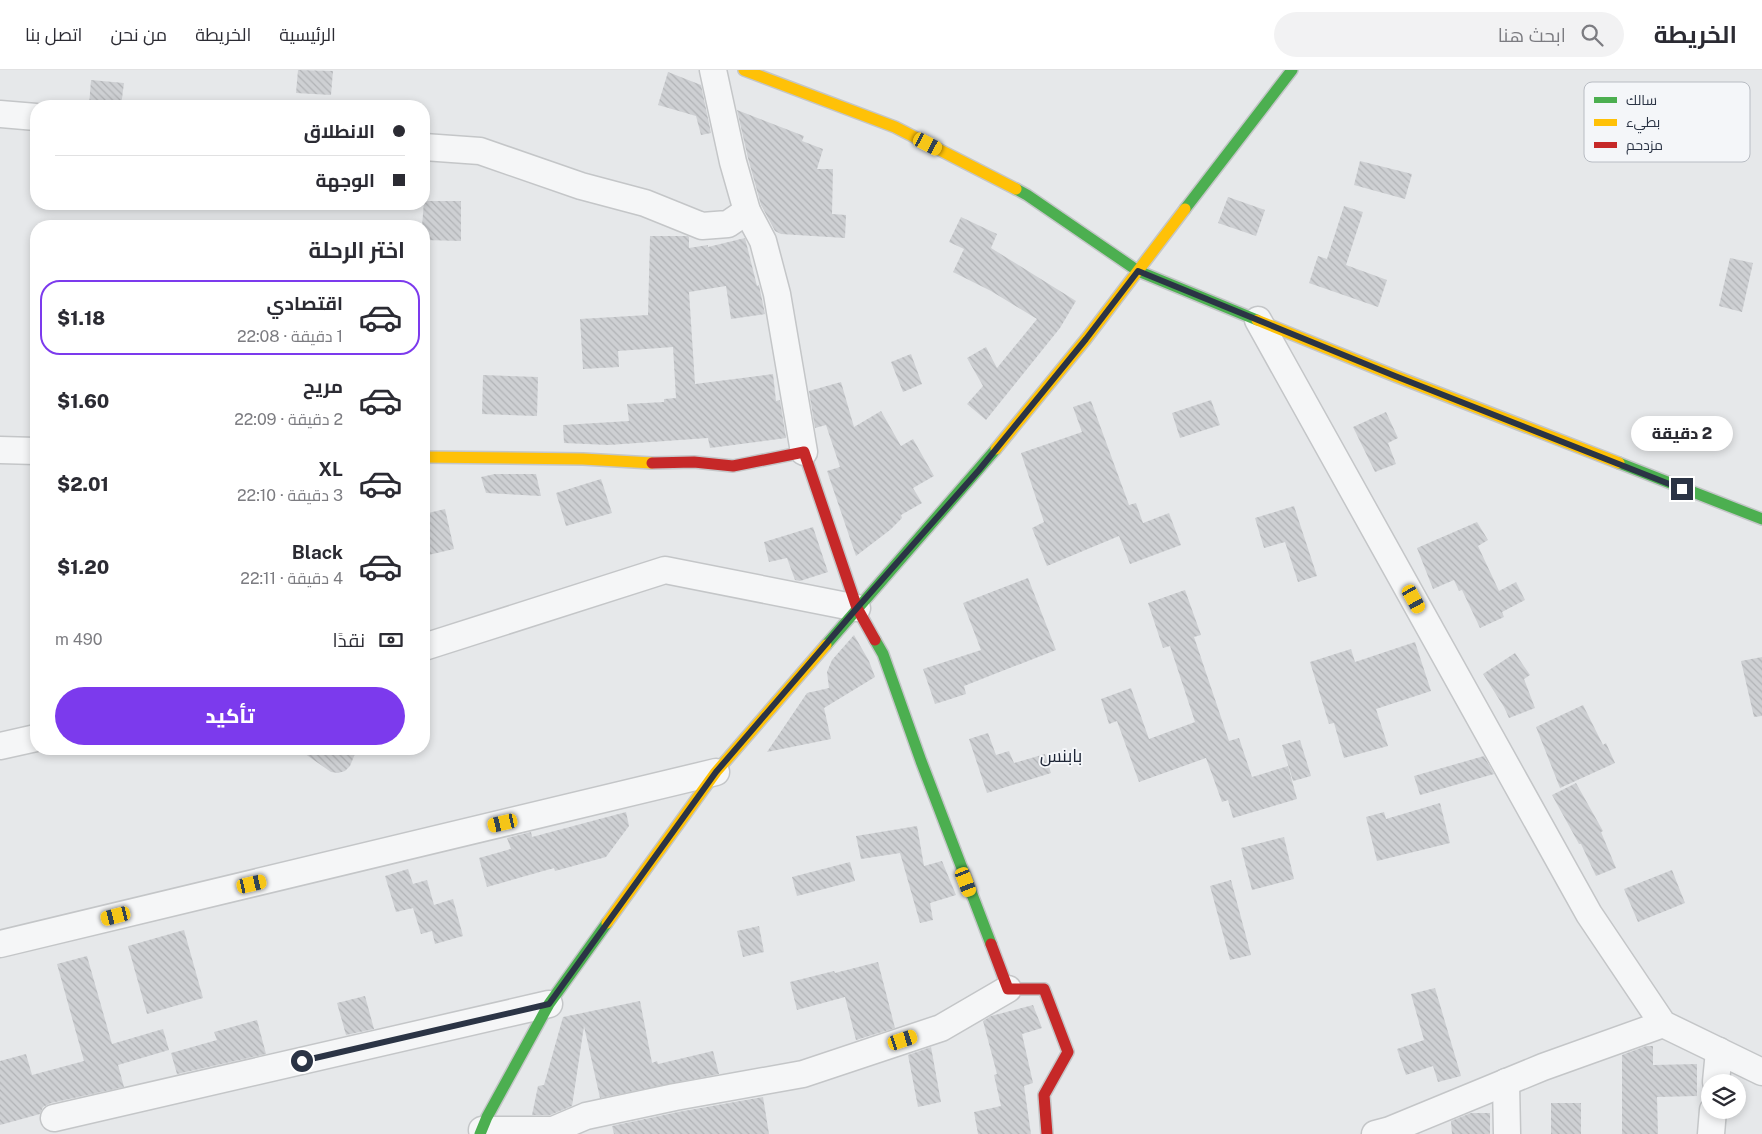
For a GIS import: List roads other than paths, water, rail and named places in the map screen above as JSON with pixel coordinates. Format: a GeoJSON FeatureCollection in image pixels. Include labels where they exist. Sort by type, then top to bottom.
{"type":"FeatureCollection","features":[{"type":"Feature","properties":{"kind":"street"},"geometry":{"type":"LineString","coordinates":[[713,70],[733,162],[747,212],[763,242],[774,285],[804,452],[857,608],[883,654],[921,761],[1008,989]]}},
{"type":"Feature","properties":{"kind":"street"},"geometry":{"type":"LineString","coordinates":[[744,70],[904,132],[1027,195],[1138,271],[1530,430],[1762,519]]}},
{"type":"Feature","properties":{"kind":"street"},"geometry":{"type":"LineString","coordinates":[[1047,1134],[1044,1095],[1068,1052],[1044,989],[1008,989],[941,1028],[803,1074],[675,1097],[586,1116],[553,1130],[481,1132],[549,1004],[716,772],[979,470],[1086,339],[1292,70]]}},
{"type":"Feature","properties":{"kind":"street"},"geometry":{"type":"LineString","coordinates":[[0,114],[30,116]]}},
{"type":"Feature","properties":{"kind":"street"},"geometry":{"type":"LineString","coordinates":[[430,147],[480,151],[581,186],[645,203],[702,226],[728,224],[747,212]]}},
{"type":"Feature","properties":{"kind":"street"},"geometry":{"type":"LineString","coordinates":[[1258,320],[1589,914],[1663,1024],[1762,1072]]}},
{"type":"Feature","properties":{"kind":"street"},"geometry":{"type":"LineString","coordinates":[[0,450],[30,451]]}},
{"type":"Feature","properties":{"kind":"street"},"geometry":{"type":"LineString","coordinates":[[430,457],[584,459],[642,463],[694,462],[733,466],[804,452]]}},
{"type":"Feature","properties":{"kind":"street"},"geometry":{"type":"LineString","coordinates":[[430,645],[665,570],[857,608]]}},
{"type":"Feature","properties":{"kind":"street"},"geometry":{"type":"LineString","coordinates":[[0,746],[30,739]]}},
{"type":"Feature","properties":{"kind":"street"},"geometry":{"type":"LineString","coordinates":[[0,944],[716,772]]}},
{"type":"Feature","properties":{"kind":"street"},"geometry":{"type":"LineString","coordinates":[[54,1118],[549,1004]]}},
{"type":"Feature","properties":{"kind":"street"},"geometry":{"type":"LineString","coordinates":[[1375,1134],[1390,1130],[1506,1082],[1663,1024]]}},
{"type":"Feature","properties":{"kind":"street"},"geometry":{"type":"LineString","coordinates":[[1717,1074],[1719,1051]]}},
{"type":"Feature","properties":{"kind":"street"},"geometry":{"type":"LineString","coordinates":[[1506,1082],[1507,1134]]}},
{"type":"Feature","properties":{"kind":"street"},"geometry":{"type":"LineString","coordinates":[[1711,1134],[1712,1119]]}},
{"type":"Feature","properties":{"kind":"district","name":"بابنس"},"geometry":{"type":"Point","coordinates":[1061,755]}}]}
